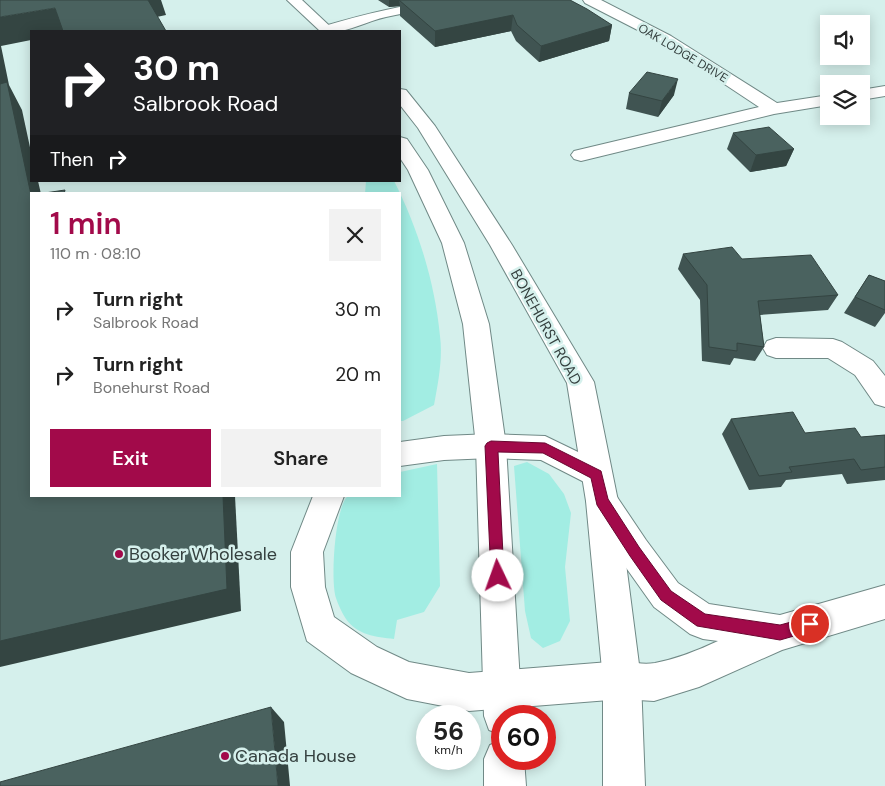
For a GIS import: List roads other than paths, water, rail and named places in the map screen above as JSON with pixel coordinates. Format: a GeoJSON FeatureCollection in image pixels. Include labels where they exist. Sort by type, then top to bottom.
{"type":"FeatureCollection","features":[{"type":"Feature","properties":{"kind":"street"},"geometry":{"type":"LineString","coordinates":[[294,0],[326,30]]}},
{"type":"Feature","properties":{"kind":"street"},"geometry":{"type":"LineString","coordinates":[[330,30],[383,13],[416,7],[502,0]]}},
{"type":"Feature","properties":{"kind":"street","name":"OAK LODGE DRIVE"},"geometry":{"type":"LineString","coordinates":[[590,0],[666,39],[774,109]]}},
{"type":"Feature","properties":{"kind":"street"},"geometry":{"type":"LineString","coordinates":[[870,94],[885,91]]}},
{"type":"Feature","properties":{"kind":"street","name":"BONEHURST ROAD"},"geometry":{"type":"LineString","coordinates":[[401,95],[426,126],[501,245],[580,382],[599,488],[622,680],[624,786]]}},
{"type":"Feature","properties":{"kind":"street"},"geometry":{"type":"LineString","coordinates":[[581,156],[774,109],[820,101]]}},
{"type":"Feature","properties":{"kind":"street"},"geometry":{"type":"LineString","coordinates":[[401,145],[418,170],[453,243],[476,324],[491,446],[503,702]]}},
{"type":"Feature","properties":{"kind":"street"},"geometry":{"type":"LineString","coordinates":[[776,348],[833,350],[864,368],[885,396]]}},
{"type":"Feature","properties":{"kind":"street"},"geometry":{"type":"LineString","coordinates":[[401,454],[444,448],[491,446],[545,448],[599,488],[634,551],[666,596],[702,621],[780,633]]}},
{"type":"Feature","properties":{"kind":"street"},"geometry":{"type":"LineString","coordinates":[[330,497],[307,552],[308,587],[320,628],[364,660],[407,680],[468,692],[503,702],[622,680],[654,682],[699,668],[780,633],[885,602]]}},
{"type":"Feature","properties":{"kind":"street"},"geometry":{"type":"LineString","coordinates":[[504,770],[504,786]]}},
{"type":"Feature","properties":{"kind":"place","name":"Booker Wholesale"},"geometry":{"type":"Point","coordinates":[119,554]}},
{"type":"Feature","properties":{"kind":"place","name":"Canada House"},"geometry":{"type":"Point","coordinates":[225,756]}}]}
